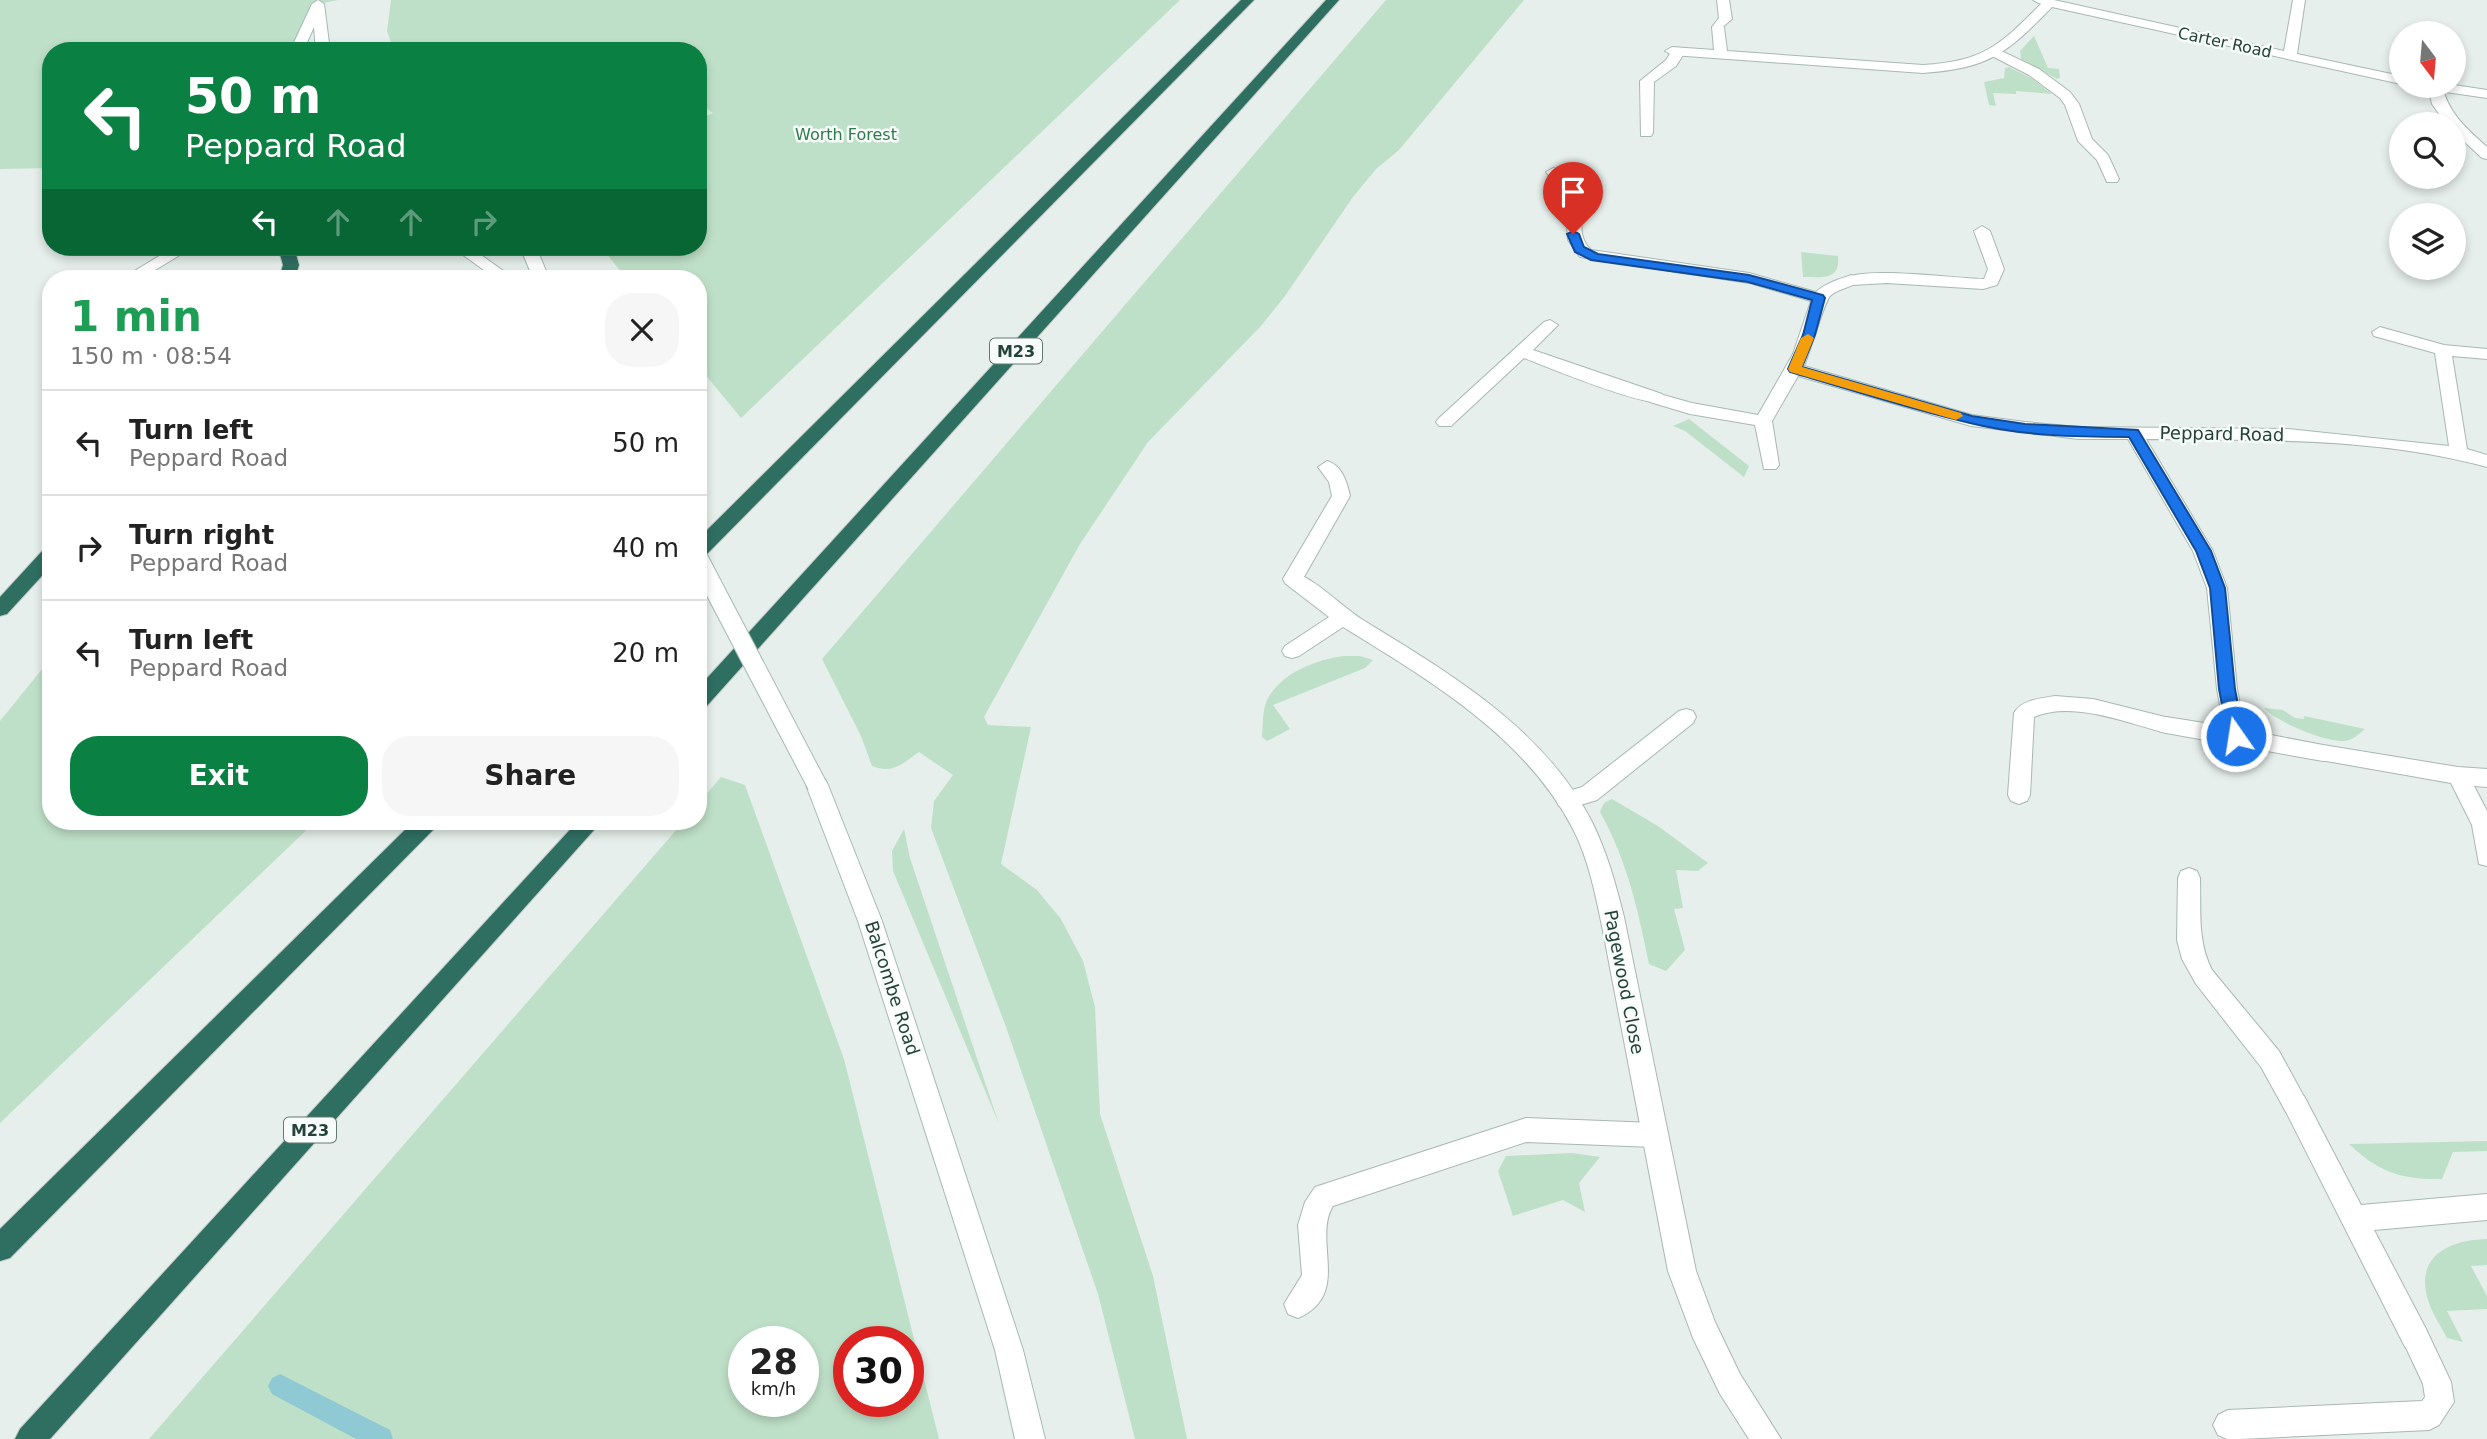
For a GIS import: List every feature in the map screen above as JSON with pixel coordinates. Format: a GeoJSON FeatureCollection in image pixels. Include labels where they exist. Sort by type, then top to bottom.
{"type":"FeatureCollection","features":[{"type":"Feature","properties":{"kind":"highway"},"geometry":{"type":"LineString","coordinates":[[707,542],[1248,0]]}},
{"type":"Feature","properties":{"kind":"highway","name":"M23"},"geometry":{"type":"LineString","coordinates":[[707,692],[1333,0]]}},
{"type":"Feature","properties":{"kind":"highway"},"geometry":{"type":"LineString","coordinates":[[0,609],[42,564]]}},
{"type":"Feature","properties":{"kind":"highway"},"geometry":{"type":"LineString","coordinates":[[0,1248],[419,830]]}},
{"type":"Feature","properties":{"kind":"highway","name":"M23"},"geometry":{"type":"LineString","coordinates":[[30,1439],[583,830]]}},
{"type":"Feature","properties":{"kind":"street"},"geometry":{"type":"LineString","coordinates":[[1721,55],[1718,27],[1726,19],[1723,0]]}},
{"type":"Feature","properties":{"kind":"street"},"geometry":{"type":"LineString","coordinates":[[2290,56],[2299,0]]}},
{"type":"Feature","properties":{"kind":"street"},"geometry":{"type":"LineString","coordinates":[[300,42],[318,2]]}},
{"type":"Feature","properties":{"kind":"street"},"geometry":{"type":"LineString","coordinates":[[318,2],[322,42]]}},
{"type":"Feature","properties":{"kind":"street","name":"Carter Road"},"geometry":{"type":"LineString","coordinates":[[1646,133],[1647,81],[1671,63],[1675,51],[1923,69],[1959,68],[1985,60],[1997,53],[2044,2],[2389,77]]}},
{"type":"Feature","properties":{"kind":"street"},"geometry":{"type":"LineString","coordinates":[[1997,53],[2034,72],[2065,94],[2072,104],[2085,141],[2103,158],[2112,179]]}},
{"type":"Feature","properties":{"kind":"street"},"geometry":{"type":"LineString","coordinates":[[2466,91],[2487,94]]}},
{"type":"Feature","properties":{"kind":"street"},"geometry":{"type":"LineString","coordinates":[[2466,136],[2487,155]]}},
{"type":"Feature","properties":{"kind":"street"},"geometry":{"type":"LineString","coordinates":[[1553,172],[1573,196],[1573,234],[1576,244],[1586,254],[1749,278],[1819,298]]}},
{"type":"Feature","properties":{"kind":"street"},"geometry":{"type":"LineString","coordinates":[[1770,465],[1763,421],[1794,369],[1809,335],[1819,298],[1835,285],[1852,279],[1887,278],[1968,284],[1992,282],[1996,269],[1982,231]]}},
{"type":"Feature","properties":{"kind":"street"},"geometry":{"type":"LineString","coordinates":[[145,270],[170,256]]}},
{"type":"Feature","properties":{"kind":"street"},"geometry":{"type":"LineString","coordinates":[[473,256],[493,270]]}},
{"type":"Feature","properties":{"kind":"street"},"geometry":{"type":"LineString","coordinates":[[1445,422],[1550,325]]}},
{"type":"Feature","properties":{"kind":"street"},"geometry":{"type":"LineString","coordinates":[[2380,332],[2443,350],[2487,354]]}},
{"type":"Feature","properties":{"kind":"street"},"geometry":{"type":"LineString","coordinates":[[2443,350],[2459,453]]}},
{"type":"Feature","properties":{"kind":"street"},"geometry":{"type":"LineString","coordinates":[[1523,352],[1592,379],[1656,398],[1703,411],[1763,421]]}},
{"type":"Feature","properties":{"kind":"street","name":"Peppard Road"},"geometry":{"type":"LineString","coordinates":[[1794,369],[1971,420],[2065,432],[2288,435],[2459,453],[2487,461]]}},
{"type":"Feature","properties":{"kind":"street"},"geometry":{"type":"LineString","coordinates":[[2133,433],[2203,551],[2217,588],[2227,689],[2236,736]]}},
{"type":"Feature","properties":{"kind":"street","name":"Pagewood Close"},"geometry":{"type":"LineString","coordinates":[[1326,467],[1338,481],[1341,496],[1293,579],[1343,617],[1466,698],[1507,731],[1567,800],[1581,824],[1605,886],[1682,1271],[1703,1328],[1730,1384],[1766,1439]]}},
{"type":"Feature","properties":{"kind":"street","name":"Balcombe Road"},"geometry":{"type":"LineString","coordinates":[[707,575],[817,785],[870,921],[1009,1350],[1030,1439]]}},
{"type":"Feature","properties":{"kind":"street"},"geometry":{"type":"LineString","coordinates":[[1292,651],[1343,617]]}},
{"type":"Feature","properties":{"kind":"street"},"geometry":{"type":"LineString","coordinates":[[2019,795],[2024,713],[2034,706],[2066,703],[2166,725],[2323,753],[2458,776],[2487,778]]}},
{"type":"Feature","properties":{"kind":"street"},"geometry":{"type":"LineString","coordinates":[[1567,800],[1589,794],[1686,717]]}},
{"type":"Feature","properties":{"kind":"street"},"geometry":{"type":"LineString","coordinates":[[2458,776],[2483,825],[2487,857]]}},
{"type":"Feature","properties":{"kind":"street"},"geometry":{"type":"LineString","coordinates":[[2189,878],[2189,940],[2194,959],[2204,977],[2270,1059],[2295,1104],[2437,1382],[2440,1402],[2429,1415],[2228,1425]]}},
{"type":"Feature","properties":{"kind":"street"},"geometry":{"type":"LineString","coordinates":[[1298,1304],[1311,1292],[1317,1276],[1310,1219],[1324,1196],[1526,1130],[1654,1135]]}},
{"type":"Feature","properties":{"kind":"street"},"geometry":{"type":"LineString","coordinates":[[2354,1219],[2487,1207]]}},
{"type":"Feature","properties":{"kind":"green space"},"geometry":{"type":"Polygon","coordinates":[[[0,0],[338,0],[318,4],[300,42],[42,42],[42,168],[0,169],[0,0]]]}},
{"type":"Feature","properties":{"kind":"green space","name":"Worth Forest"},"geometry":{"type":"Polygon","coordinates":[[[391,0],[1180,0],[741,418],[707,377],[707,270],[620,270],[608,256],[707,256],[707,116],[713,113],[707,109],[707,42],[391,42],[387,31],[391,0]]]}},
{"type":"Feature","properties":{"kind":"green space"},"geometry":{"type":"Polygon","coordinates":[[[1386,0],[1524,0],[1399,150],[1376,169],[1353,197],[1285,296],[1261,326],[1148,442],[1080,544],[984,717],[988,725],[1031,727],[1001,864],[1037,890],[1061,919],[1083,961],[1095,1007],[1100,1114],[1153,1276],[1187,1439],[1135,1439],[1098,1294],[1006,1027],[931,828],[934,801],[953,775],[919,752],[892,768],[872,766],[861,736],[822,659],[1386,0]]]}},
{"type":"Feature","properties":{"kind":"green space"},"geometry":{"type":"Polygon","coordinates":[[[2034,36],[2048,68],[2059,69],[2060,78],[2057,79],[2021,59],[2020,51],[2034,36]]]}},
{"type":"Feature","properties":{"kind":"green space"},"geometry":{"type":"Polygon","coordinates":[[[2009,67],[2031,78],[2052,94],[2016,91],[2016,94],[1993,93],[1996,106],[1989,105],[1984,82],[2004,78],[2005,68],[2009,67]]]}},
{"type":"Feature","properties":{"kind":"green space"},"geometry":{"type":"Polygon","coordinates":[[[1801,252],[1838,256],[1836,270],[1828,276],[1803,277],[1801,252]]]}},
{"type":"Feature","properties":{"kind":"green space"},"geometry":{"type":"Polygon","coordinates":[[[1689,419],[1749,466],[1744,477],[1685,431],[1673,426],[1689,419]]]}},
{"type":"Feature","properties":{"kind":"green space"},"geometry":{"type":"Polygon","coordinates":[[[1343,656],[1360,656],[1373,660],[1365,668],[1273,705],[1290,729],[1267,741],[1262,737],[1266,702],[1282,681],[1311,664],[1343,656]]]}},
{"type":"Feature","properties":{"kind":"green space"},"geometry":{"type":"Polygon","coordinates":[[[42,669],[42,830],[307,830],[0,1123],[0,721],[42,669]]]}},
{"type":"Feature","properties":{"kind":"green space"},"geometry":{"type":"Polygon","coordinates":[[[2264,708],[2283,710],[2295,718],[2304,719],[2304,716],[2365,729],[2348,740],[2332,740],[2289,724],[2264,708]]]}},
{"type":"Feature","properties":{"kind":"green space"},"geometry":{"type":"Polygon","coordinates":[[[721,777],[745,785],[844,1059],[911,1326],[833,1326],[833,1417],[924,1417],[924,1379],[939,1439],[149,1439],[676,830],[707,830],[707,793],[721,777]]]}},
{"type":"Feature","properties":{"kind":"green space"},"geometry":{"type":"Polygon","coordinates":[[[1612,799],[1658,826],[1708,863],[1698,871],[1676,870],[1683,908],[1674,909],[1685,950],[1666,971],[1649,964],[1636,905],[1618,848],[1600,812],[1604,803],[1612,799]]]}},
{"type":"Feature","properties":{"kind":"green space"},"geometry":{"type":"Polygon","coordinates":[[[904,829],[910,858],[999,1124],[893,871],[892,851],[904,829]]]}},
{"type":"Feature","properties":{"kind":"green space"},"geometry":{"type":"Polygon","coordinates":[[[2487,1141],[2487,1151],[2453,1152],[2442,1179],[2415,1178],[2391,1172],[2370,1161],[2349,1144],[2487,1141]]]}},
{"type":"Feature","properties":{"kind":"green space"},"geometry":{"type":"Polygon","coordinates":[[[1572,1153],[1600,1157],[1579,1183],[1585,1212],[1563,1200],[1513,1216],[1498,1171],[1506,1156],[1572,1153]]]}},
{"type":"Feature","properties":{"kind":"green space"},"geometry":{"type":"Polygon","coordinates":[[[2487,1239],[2487,1265],[2471,1266],[2487,1296],[2487,1309],[2447,1311],[2463,1342],[2447,1338],[2431,1307],[2425,1287],[2430,1263],[2437,1254],[2447,1248],[2459,1243],[2487,1239]]]}},
{"type":"Feature","properties":{"kind":"waterway"},"geometry":{"type":"LineString","coordinates":[[280,1386],[381,1439]]}},
{"type":"Feature","properties":{"kind":"slow traffic"},"geometry":{"type":"LineString","coordinates":[[1808,338],[1794,369],[1956,416]]}},
{"type":"Feature","properties":{"kind":"route"},"geometry":{"type":"LineString","coordinates":[[1573,234],[1579,249],[1595,257],[1749,278],[1819,298],[1812,315],[1809,335],[1794,369],[1971,420],[2079,433],[2133,433],[2203,551],[2217,588],[2230,713],[2236,736]]}}]}
